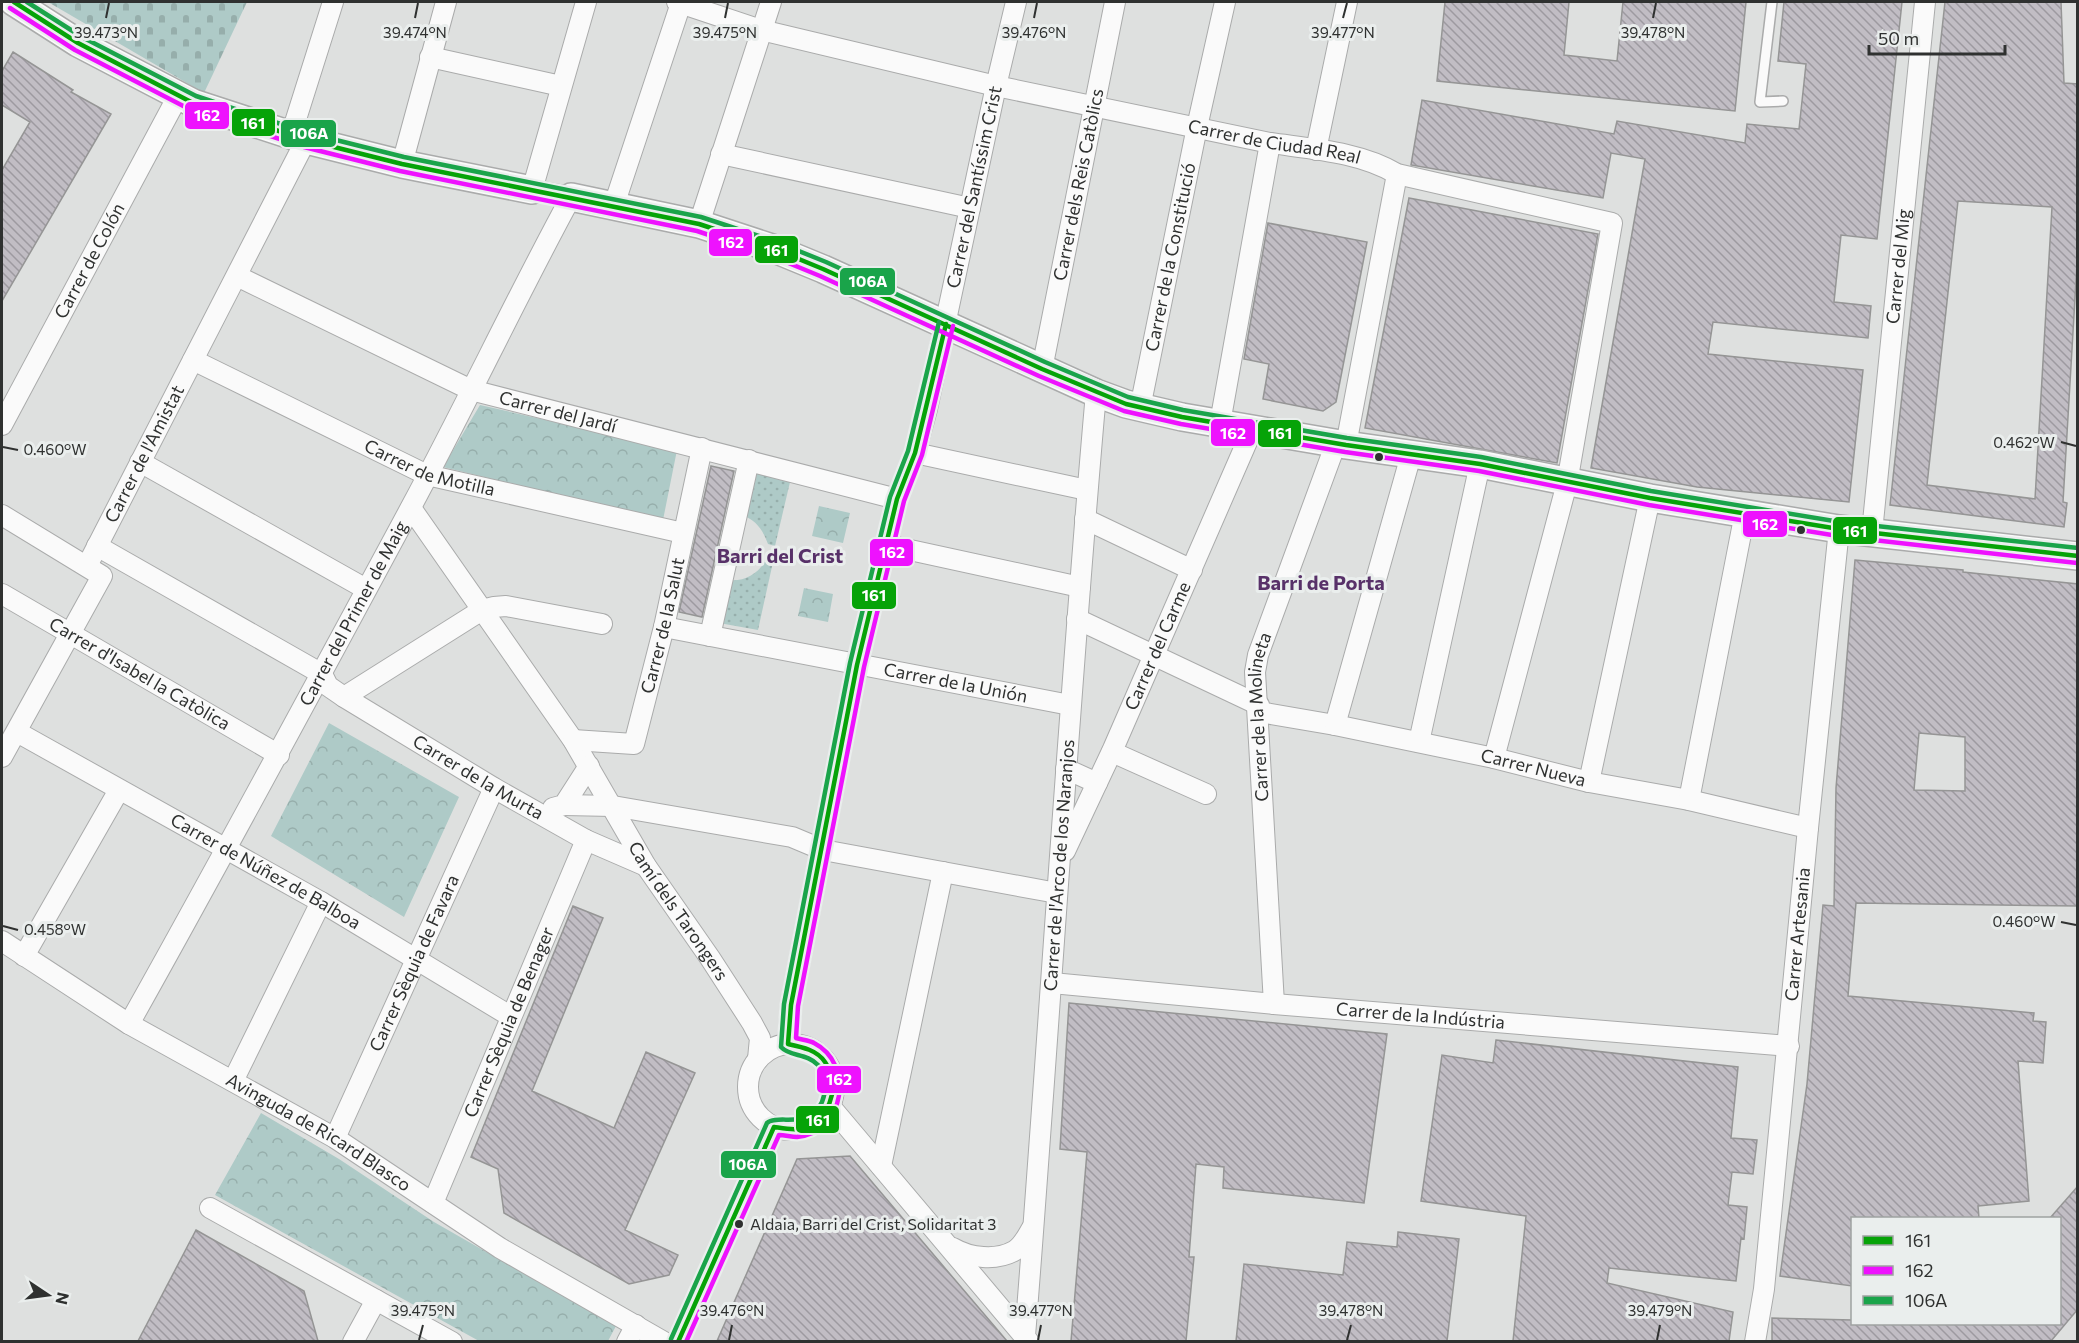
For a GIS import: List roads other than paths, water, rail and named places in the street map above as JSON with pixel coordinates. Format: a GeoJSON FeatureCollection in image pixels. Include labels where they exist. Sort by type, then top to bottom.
{"type":"FeatureCollection","features":[{"type":"Feature","properties":{"kind":"street"},"geometry":{"type":"LineString","coordinates":[[14,2],[78,43],[178,96],[299,138],[402,164],[699,224],[792,256],[1096,393],[1140,408],[1341,444],[1480,464],[1567,483],[1839,529],[2078,556]]}},
{"type":"Feature","properties":{"kind":"street","name":"Carrer de l'Amistat"},"geometry":{"type":"LineString","coordinates":[[87,566],[237,276],[299,138],[333,2]]}},
{"type":"Feature","properties":{"kind":"street"},"geometry":{"type":"LineString","coordinates":[[402,164],[429,57],[446,2]]}},
{"type":"Feature","properties":{"kind":"street"},"geometry":{"type":"LineString","coordinates":[[532,190],[585,2]]}},
{"type":"Feature","properties":{"kind":"street"},"geometry":{"type":"LineString","coordinates":[[614,205],[679,2]]}},
{"type":"Feature","properties":{"kind":"street","name":"Carrer de Ciudad Real"},"geometry":{"type":"LineString","coordinates":[[679,2],[761,30],[996,86],[1270,143],[1380,163],[1397,174],[1612,223],[1567,483]]}},
{"type":"Feature","properties":{"kind":"street"},"geometry":{"type":"LineString","coordinates":[[699,224],[771,2]]}},
{"type":"Feature","properties":{"kind":"street","name":"Carrer del Santíssim Crist"},"geometry":{"type":"LineString","coordinates":[[773,1050],[791,1005],[858,665],[897,499],[915,453],[946,324],[1016,2]]}},
{"type":"Feature","properties":{"kind":"street","name":"Carrer dels Reis Catòlics"},"geometry":{"type":"LineString","coordinates":[[1042,369],[1115,2]]}},
{"type":"Feature","properties":{"kind":"street","name":"Carrer de la Constitució"},"geometry":{"type":"LineString","coordinates":[[1140,408],[1225,2]]}},
{"type":"Feature","properties":{"kind":"street"},"geometry":{"type":"LineString","coordinates":[[1316,150],[1347,2]]}},
{"type":"Feature","properties":{"kind":"street","name":"Carrer del Mig"},"geometry":{"type":"LineString","coordinates":[[1872,532],[1924,2]]}},
{"type":"Feature","properties":{"kind":"street"},"geometry":{"type":"LineString","coordinates":[[429,57],[561,86]]}},
{"type":"Feature","properties":{"kind":"street","name":"Carrer de Colón"},"geometry":{"type":"LineString","coordinates":[[2,425],[178,96]]}},
{"type":"Feature","properties":{"kind":"street"},"geometry":{"type":"LineString","coordinates":[[1220,423],[1270,143]]}},
{"type":"Feature","properties":{"kind":"street"},"geometry":{"type":"LineString","coordinates":[[722,154],[970,208]]}},
{"type":"Feature","properties":{"kind":"street","name":"Carrer de la Molineta"},"geometry":{"type":"LineString","coordinates":[[1274,1004],[1259,709],[1255,672],[1258,655],[1341,444],[1397,174]]}},
{"type":"Feature","properties":{"kind":"street","name":"Carrer del Primer de Maig"},"geometry":{"type":"LineString","coordinates":[[129,1024],[279,755],[411,508],[571,197]]}},
{"type":"Feature","properties":{"kind":"street","name":"Carrer del Jardí"},"geometry":{"type":"LineString","coordinates":[[237,276],[471,390],[897,499]]}},
{"type":"Feature","properties":{"kind":"street","name":"Carrer de Motilla"},"geometry":{"type":"LineString","coordinates":[[193,360],[427,476],[683,533]]}},
{"type":"Feature","properties":{"kind":"street","name":"Carrer de l'Arco de los Naranjos"},"geometry":{"type":"LineString","coordinates":[[1027,1339],[1065,769],[1096,393]]}},
{"type":"Feature","properties":{"kind":"street","name":"Carrer del Carme"},"geometry":{"type":"LineString","coordinates":[[1059,861],[1112,752],[1253,428]]}},
{"type":"Feature","properties":{"kind":"street","name":"Carrer de la Salut"},"geometry":{"type":"LineString","coordinates":[[573,740],[634,744],[664,627],[702,448]]}},
{"type":"Feature","properties":{"kind":"street"},"geometry":{"type":"LineString","coordinates":[[915,453],[1087,490]]}},
{"type":"Feature","properties":{"kind":"street"},"geometry":{"type":"LineString","coordinates":[[1335,725],[1411,455]]}},
{"type":"Feature","properties":{"kind":"street"},"geometry":{"type":"LineString","coordinates":[[710,636],[749,460]]}},
{"type":"Feature","properties":{"kind":"street"},"geometry":{"type":"LineString","coordinates":[[140,462],[366,589]]}},
{"type":"Feature","properties":{"kind":"street"},"geometry":{"type":"LineString","coordinates":[[1419,742],[1480,464]]}},
{"type":"Feature","properties":{"kind":"street"},"geometry":{"type":"LineString","coordinates":[[1494,758],[1567,483]]}},
{"type":"Feature","properties":{"kind":"street"},"geometry":{"type":"LineString","coordinates":[[1589,782],[1650,498]]}},
{"type":"Feature","properties":{"kind":"street","name":"Camí dels Tarongers"},"geometry":{"type":"LineString","coordinates":[[411,508],[573,740],[646,866],[710,958],[760,1038],[773,1050]]}},
{"type":"Feature","properties":{"kind":"street"},"geometry":{"type":"LineString","coordinates":[[1689,800],[1745,513]]}},
{"type":"Feature","properties":{"kind":"street"},"geometry":{"type":"LineString","coordinates":[[2,515],[102,576],[2,757]]}},
{"type":"Feature","properties":{"kind":"street"},"geometry":{"type":"LineString","coordinates":[[1085,519],[1192,570]]}},
{"type":"Feature","properties":{"kind":"street","name":"Carrer Artesania"},"geometry":{"type":"LineString","coordinates":[[1755,1341],[1764,1289],[1839,529]]}},
{"type":"Feature","properties":{"kind":"street"},"geometry":{"type":"LineString","coordinates":[[887,545],[1080,587]]}},
{"type":"Feature","properties":{"kind":"street","name":"Carrer de la Murta"},"geometry":{"type":"LineString","coordinates":[[97,546],[322,674],[328,686],[344,697],[494,788],[586,840],[646,866]]}},
{"type":"Feature","properties":{"kind":"street","name":"Carrer d'Isabel la Catòlica"},"geometry":{"type":"LineString","coordinates":[[2,594],[279,755]]}},
{"type":"Feature","properties":{"kind":"street"},"geometry":{"type":"LineString","coordinates":[[344,697],[482,610],[506,606],[602,624]]}},
{"type":"Feature","properties":{"kind":"street","name":"Carrer Nueva"},"geometry":{"type":"LineString","coordinates":[[1077,619],[1259,709],[1494,758],[1589,782],[1689,800],[1808,828]]}},
{"type":"Feature","properties":{"kind":"street","name":"Carrer de la Unión"},"geometry":{"type":"LineString","coordinates":[[664,627],[1070,705]]}},
{"type":"Feature","properties":{"kind":"street","name":"Carrer de Núñez de Balboa"},"geometry":{"type":"LineString","coordinates":[[17,732],[321,902],[510,1016]]}},
{"type":"Feature","properties":{"kind":"street"},"geometry":{"type":"LineString","coordinates":[[1112,752],[1206,794]]}},
{"type":"Feature","properties":{"kind":"street"},"geometry":{"type":"LineString","coordinates":[[564,805],[589,766]]}},
{"type":"Feature","properties":{"kind":"street"},"geometry":{"type":"LineString","coordinates":[[1065,769],[1097,783]]}},
{"type":"Feature","properties":{"kind":"street","name":"Carrer Sèquia de Favara"},"geometry":{"type":"LineString","coordinates":[[334,1138],[494,788]]}},
{"type":"Feature","properties":{"kind":"street"},"geometry":{"type":"LineString","coordinates":[[24,956],[119,790]]}},
{"type":"Feature","properties":{"kind":"street"},"geometry":{"type":"LineString","coordinates":[[538,812],[564,805],[613,806],[792,837],[823,850],[1056,893]]}},
{"type":"Feature","properties":{"kind":"street","name":"Carrer Sèquia de Benager"},"geometry":{"type":"LineString","coordinates":[[433,1203],[586,840]]}},
{"type":"Feature","properties":{"kind":"street"},"geometry":{"type":"LineString","coordinates":[[881,1166],[942,872]]}},
{"type":"Feature","properties":{"kind":"street"},"geometry":{"type":"LineString","coordinates":[[233,1081],[321,902]]}},
{"type":"Feature","properties":{"kind":"street","name":"Avinguda de Ricard Blasco"},"geometry":{"type":"LineString","coordinates":[[2,941],[129,1024],[334,1138],[631,1333],[664,1341]]}},
{"type":"Feature","properties":{"kind":"street","name":"Carrer de la Indústria"},"geometry":{"type":"LineString","coordinates":[[1052,983],[1274,1004],[1789,1046]]}},
{"type":"Feature","properties":{"kind":"street"},"geometry":{"type":"LineString","coordinates":[[810,1048],[826,1063],[834,1084],[830,1106],[816,1122],[806,1127],[795,1130],[774,1127],[758,1114],[749,1097],[749,1077],[773,1050],[810,1048]]}},
{"type":"Feature","properties":{"kind":"street"},"geometry":{"type":"LineString","coordinates":[[830,1106],[1027,1339]]}},
{"type":"Feature","properties":{"kind":"street"},"geometry":{"type":"LineString","coordinates":[[678,1341],[774,1127]]}},
{"type":"Feature","properties":{"kind":"street"},"geometry":{"type":"LineString","coordinates":[[210,1208],[452,1341]]}},
{"type":"Feature","properties":{"kind":"street"},"geometry":{"type":"LineString","coordinates":[[948,1245],[959,1252],[975,1257],[994,1256],[1013,1251],[1024,1243],[1034,1226]]}},
{"type":"Feature","properties":{"kind":"street"},"geometry":{"type":"LineString","coordinates":[[353,1341],[376,1300]]}},
{"type":"Feature","properties":{"kind":"lane"},"geometry":{"type":"LineString","coordinates":[[1772,2],[1760,102],[1783,101]]}},
{"type":"Feature","properties":{"kind":"place","name":"Aldaia, Barri del Crist, Solidaritat 3"},"geometry":{"type":"Point","coordinates":[739,1224]}},
{"type":"Feature","properties":{"kind":"district","name":"Barri del Crist"},"geometry":{"type":"Point","coordinates":[780,556]}},
{"type":"Feature","properties":{"kind":"district","name":"Barri de Porta"},"geometry":{"type":"Point","coordinates":[1321,583]}}]}
